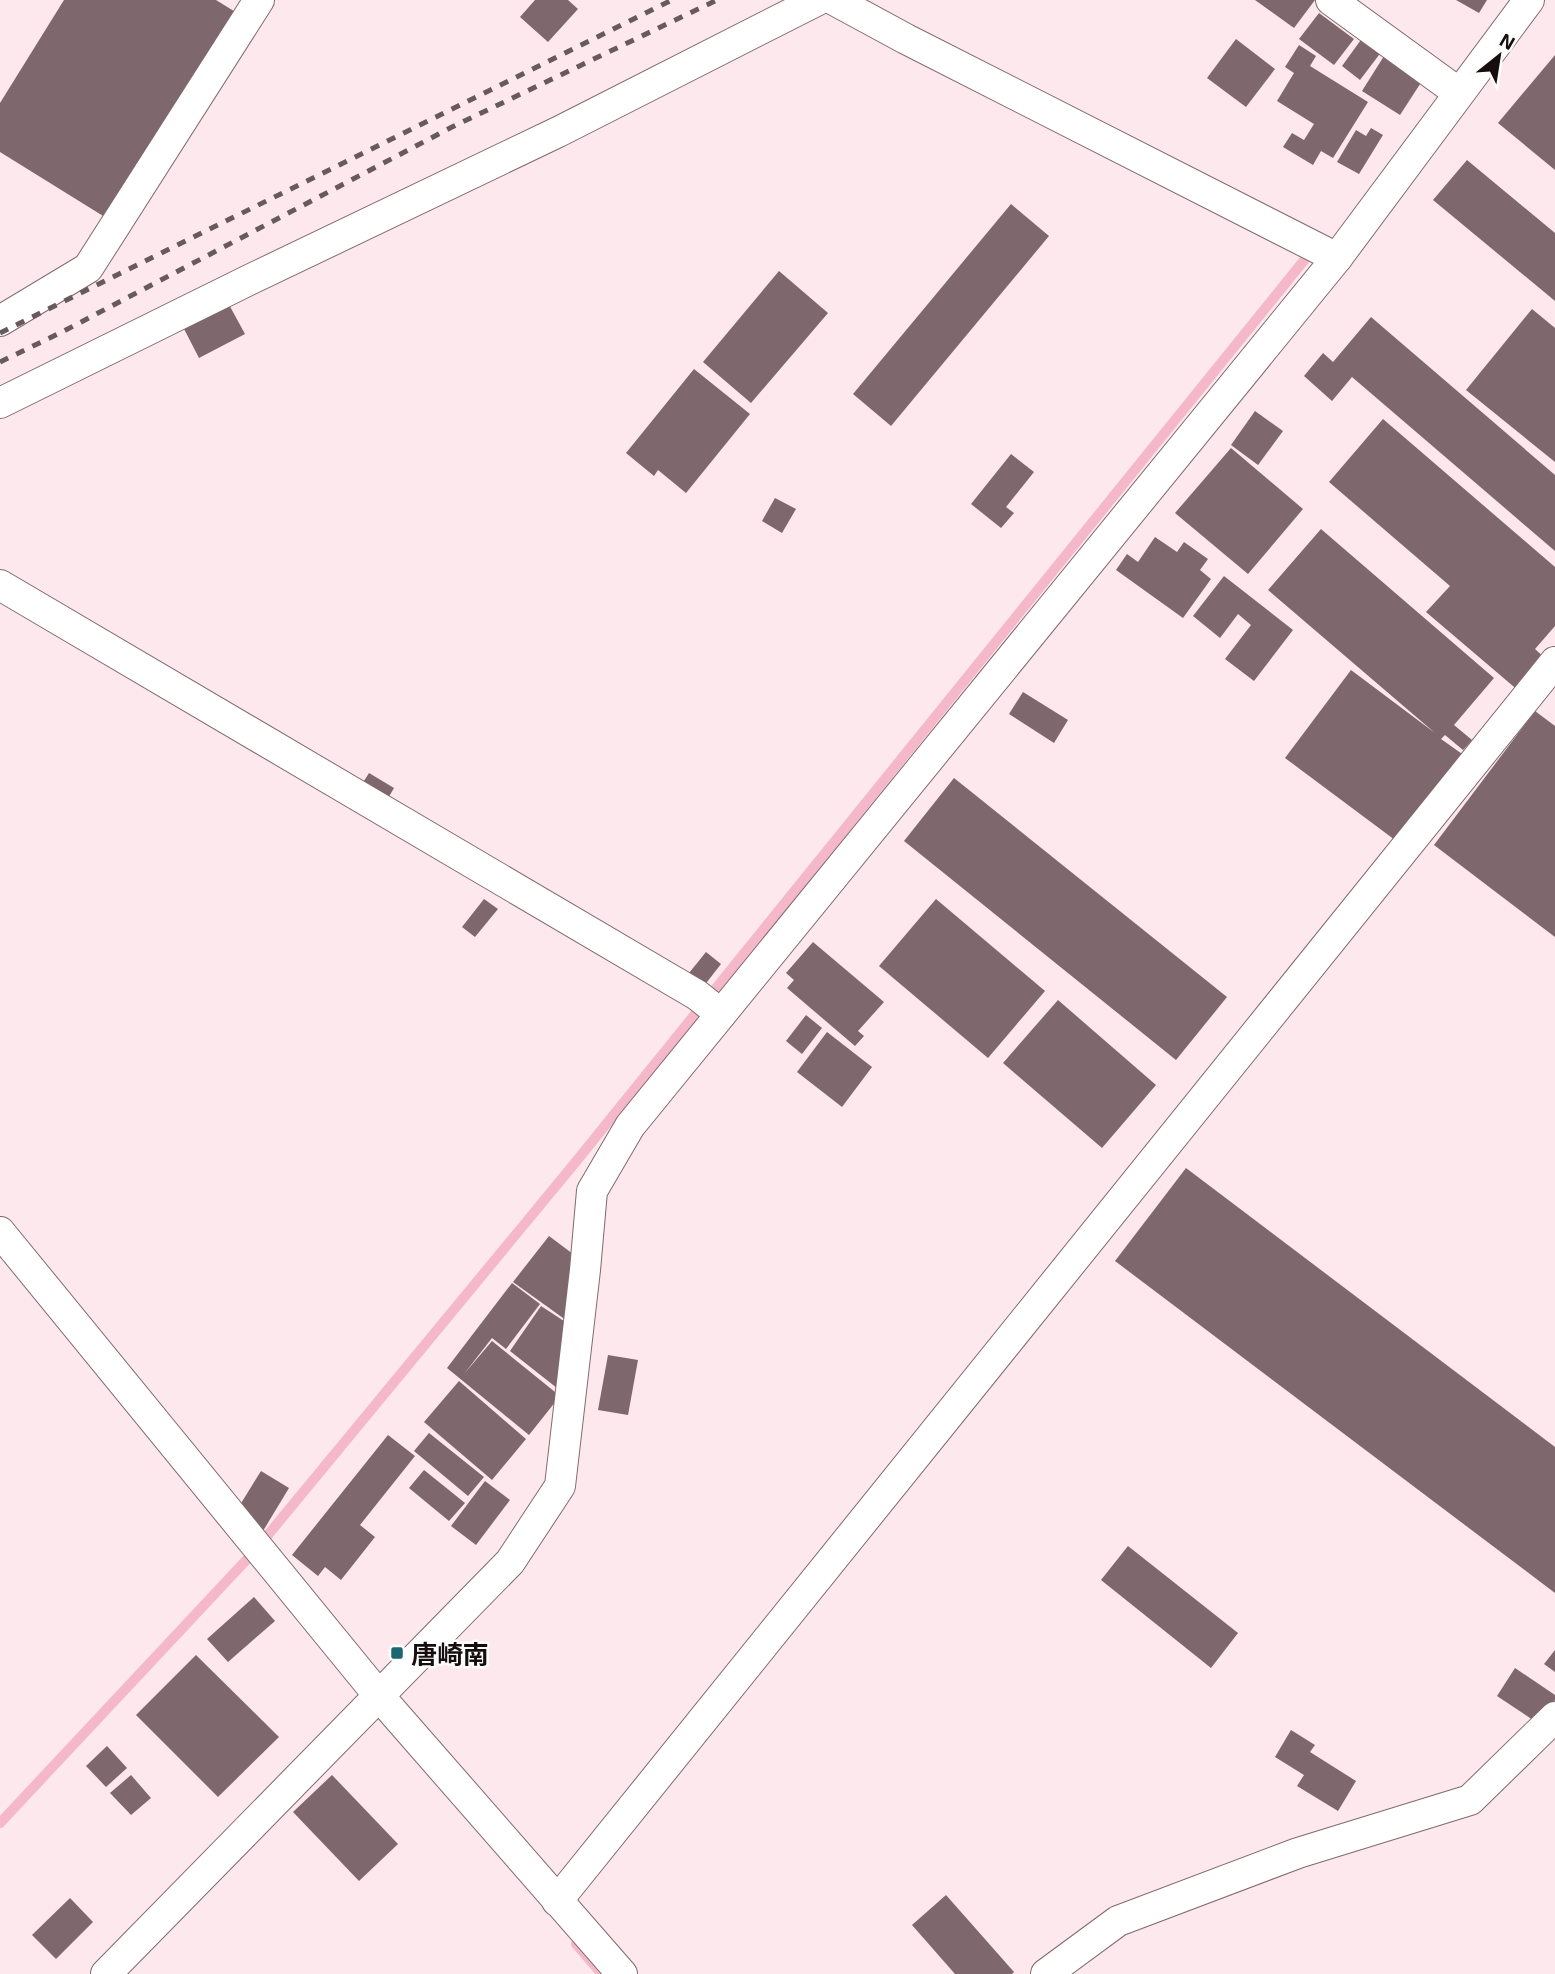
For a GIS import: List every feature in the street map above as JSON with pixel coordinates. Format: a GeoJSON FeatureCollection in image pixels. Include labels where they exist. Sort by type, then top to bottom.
{"type":"FeatureCollection","features":[{"type":"Feature","properties":{"kind":"street"},"geometry":{"type":"LineString","coordinates":[[0,321],[88,268],[259,0]]}},
{"type":"Feature","properties":{"kind":"street"},"geometry":{"type":"LineString","coordinates":[[0,403],[558,132],[818,0]]}},
{"type":"Feature","properties":{"kind":"street"},"geometry":{"type":"LineString","coordinates":[[834,0],[918,46],[1337,258]]}},
{"type":"Feature","properties":{"kind":"street"},"geometry":{"type":"LineString","coordinates":[[1331,0],[1460,93]]}},
{"type":"Feature","properties":{"kind":"street"},"geometry":{"type":"LineString","coordinates":[[106,1974],[510,1562],[560,1486],[592,1191],[630,1126],[1337,258],[1529,0]]}},
{"type":"Feature","properties":{"kind":"street"},"geometry":{"type":"LineString","coordinates":[[0,584],[685,988],[721,1014]]}},
{"type":"Feature","properties":{"kind":"street"},"geometry":{"type":"LineString","coordinates":[[557,1901],[1555,662]]}},
{"type":"Feature","properties":{"kind":"street"},"geometry":{"type":"LineString","coordinates":[[0,1232],[380,1697],[622,1974]]}},
{"type":"Feature","properties":{"kind":"street"},"geometry":{"type":"LineString","coordinates":[[1046,1974],[1118,1921],[1298,1853],[1470,1800],[1555,1717]]}},
{"type":"Feature","properties":{"kind":"building"},"geometry":{"type":"Polygon","coordinates":[[[64,0],[216,0],[237,13],[108,219],[0,152],[0,103],[64,0]]]}},
{"type":"Feature","properties":{"kind":"building"},"geometry":{"type":"Polygon","coordinates":[[[535,0],[568,0],[578,9],[548,42],[520,17],[535,0]]]}},
{"type":"Feature","properties":{"kind":"building"},"geometry":{"type":"Polygon","coordinates":[[[1255,0],[1315,0],[1294,28],[1255,0]]]}},
{"type":"Feature","properties":{"kind":"building"},"geometry":{"type":"Polygon","coordinates":[[[1456,0],[1487,0],[1479,13],[1456,0]]]}},
{"type":"Feature","properties":{"kind":"building"},"geometry":{"type":"Polygon","coordinates":[[[1319,13],[1354,39],[1334,65],[1299,39],[1319,13]]]}},
{"type":"Feature","properties":{"kind":"building"},"geometry":{"type":"Polygon","coordinates":[[[1363,37],[1382,51],[1360,80],[1342,66],[1363,37]]]}},
{"type":"Feature","properties":{"kind":"building"},"geometry":{"type":"Polygon","coordinates":[[[1236,39],[1275,69],[1246,107],[1207,78],[1236,39]]]}},
{"type":"Feature","properties":{"kind":"building"},"geometry":{"type":"Polygon","coordinates":[[[1299,45],[1316,56],[1310,66],[1368,102],[1333,158],[1321,151],[1313,165],[1283,147],[1292,133],[1304,140],[1314,124],[1277,101],[1294,73],[1285,67],[1299,45]]]}},
{"type":"Feature","properties":{"kind":"building"},"geometry":{"type":"Polygon","coordinates":[[[1555,55],[1555,170],[1498,123],[1555,55]]]}},
{"type":"Feature","properties":{"kind":"building"},"geometry":{"type":"Polygon","coordinates":[[[1384,56],[1422,81],[1400,115],[1362,91],[1384,56]]]}},
{"type":"Feature","properties":{"kind":"building"},"geometry":{"type":"Polygon","coordinates":[[[1371,128],[1383,135],[1359,174],[1337,162],[1356,130],[1366,136],[1371,128]]]}},
{"type":"Feature","properties":{"kind":"building"},"geometry":{"type":"Polygon","coordinates":[[[1467,160],[1555,233],[1555,301],[1433,200],[1467,160]]]}},
{"type":"Feature","properties":{"kind":"building"},"geometry":{"type":"Polygon","coordinates":[[[1011,204],[1049,236],[891,426],[853,394],[1011,204]]]}},
{"type":"Feature","properties":{"kind":"building"},"geometry":{"type":"Polygon","coordinates":[[[779,271],[828,313],[751,403],[703,362],[779,271]]]}},
{"type":"Feature","properties":{"kind":"building"},"geometry":{"type":"Polygon","coordinates":[[[227,301],[245,334],[199,358],[182,325],[227,301]]]}},
{"type":"Feature","properties":{"kind":"building"},"geometry":{"type":"Polygon","coordinates":[[[1532,309],[1555,328],[1555,462],[1466,390],[1532,309]]]}},
{"type":"Feature","properties":{"kind":"building"},"geometry":{"type":"Polygon","coordinates":[[[1371,317],[1555,475],[1555,551],[1352,377],[1332,401],[1304,376],[1323,353],[1333,362],[1371,317]]]}},
{"type":"Feature","properties":{"kind":"building"},"geometry":{"type":"Polygon","coordinates":[[[694,369],[750,414],[686,493],[658,470],[654,476],[626,453],[694,369]]]}},
{"type":"Feature","properties":{"kind":"building"},"geometry":{"type":"Polygon","coordinates":[[[1255,411],[1283,431],[1258,465],[1231,445],[1255,411]]]}},
{"type":"Feature","properties":{"kind":"building"},"geometry":{"type":"Polygon","coordinates":[[[1383,419],[1555,567],[1555,626],[1535,649],[1547,660],[1520,692],[1426,612],[1450,586],[1329,482],[1383,419]]]}},
{"type":"Feature","properties":{"kind":"building"},"geometry":{"type":"Polygon","coordinates":[[[1231,448],[1303,509],[1248,574],[1175,513],[1231,448]]]}},
{"type":"Feature","properties":{"kind":"building"},"geometry":{"type":"Polygon","coordinates":[[[1011,454],[1034,472],[1006,507],[1014,513],[1001,528],[971,504],[1011,454]]]}},
{"type":"Feature","properties":{"kind":"building"},"geometry":{"type":"Polygon","coordinates":[[[775,498],[796,509],[782,533],[762,521],[775,498]]]}},
{"type":"Feature","properties":{"kind":"building"},"geometry":{"type":"Polygon","coordinates":[[[1321,529],[1494,678],[1454,725],[1472,740],[1463,750],[1445,735],[1441,739],[1465,756],[1399,843],[1285,758],[1351,670],[1435,733],[1268,590],[1321,529]]]}},
{"type":"Feature","properties":{"kind":"building"},"geometry":{"type":"Polygon","coordinates":[[[1155,537],[1177,552],[1184,542],[1208,559],[1200,570],[1211,579],[1183,618],[1116,570],[1127,554],[1138,562],[1155,537]]]}},
{"type":"Feature","properties":{"kind":"building"},"geometry":{"type":"Polygon","coordinates":[[[1224,576],[1293,630],[1254,681],[1225,659],[1251,625],[1238,614],[1220,638],[1193,616],[1224,576]]]}},
{"type":"Feature","properties":{"kind":"building"},"geometry":{"type":"Polygon","coordinates":[[[1023,692],[1068,720],[1054,743],[1009,714],[1023,692]]]}},
{"type":"Feature","properties":{"kind":"building"},"geometry":{"type":"Polygon","coordinates":[[[1535,711],[1555,726],[1555,937],[1434,845],[1535,711]]]}},
{"type":"Feature","properties":{"kind":"building"},"geometry":{"type":"Polygon","coordinates":[[[369,773],[394,788],[383,807],[357,792],[369,773]]]}},
{"type":"Feature","properties":{"kind":"building"},"geometry":{"type":"Polygon","coordinates":[[[954,778],[1227,997],[1176,1060],[904,841],[954,778]]]}},
{"type":"Feature","properties":{"kind":"building"},"geometry":{"type":"Polygon","coordinates":[[[484,899],[498,909],[475,937],[462,927],[484,899]]]}},
{"type":"Feature","properties":{"kind":"building"},"geometry":{"type":"Polygon","coordinates":[[[936,899],[1045,991],[988,1058],[879,966],[936,899]]]}},
{"type":"Feature","properties":{"kind":"building"},"geometry":{"type":"Polygon","coordinates":[[[813,942],[884,1002],[858,1031],[864,1036],[855,1046],[787,988],[794,980],[786,973],[813,942]]]}},
{"type":"Feature","properties":{"kind":"building"},"geometry":{"type":"Polygon","coordinates":[[[706,952],[721,964],[700,991],[685,978],[706,952]]]}},
{"type":"Feature","properties":{"kind":"building"},"geometry":{"type":"Polygon","coordinates":[[[1058,1000],[1156,1085],[1102,1148],[1003,1063],[1058,1000]]]}},
{"type":"Feature","properties":{"kind":"building"},"geometry":{"type":"Polygon","coordinates":[[[806,1015],[822,1028],[802,1054],[786,1041],[806,1015]]]}},
{"type":"Feature","properties":{"kind":"building"},"geometry":{"type":"Polygon","coordinates":[[[827,1032],[872,1067],[842,1107],[797,1072],[827,1032]]]}},
{"type":"Feature","properties":{"kind":"building"},"geometry":{"type":"Polygon","coordinates":[[[1186,1168],[1555,1447],[1555,1593],[1115,1261],[1186,1168]]]}},
{"type":"Feature","properties":{"kind":"building"},"geometry":{"type":"Polygon","coordinates":[[[549,1236],[577,1257],[570,1323],[513,1282],[549,1236]]]}},
{"type":"Feature","properties":{"kind":"building"},"geometry":{"type":"Polygon","coordinates":[[[512,1283],[540,1304],[506,1349],[492,1338],[464,1374],[492,1341],[560,1396],[529,1435],[447,1368],[512,1283]]]}},
{"type":"Feature","properties":{"kind":"building"},"geometry":{"type":"Polygon","coordinates":[[[541,1306],[570,1325],[562,1392],[510,1351],[541,1306]]]}},
{"type":"Feature","properties":{"kind":"building"},"geometry":{"type":"Polygon","coordinates":[[[608,1355],[638,1360],[628,1415],[598,1410],[608,1355]]]}},
{"type":"Feature","properties":{"kind":"building"},"geometry":{"type":"Polygon","coordinates":[[[459,1381],[526,1439],[492,1480],[424,1422],[459,1381]]]}},
{"type":"Feature","properties":{"kind":"building"},"geometry":{"type":"Polygon","coordinates":[[[429,1433],[484,1477],[468,1496],[414,1451],[429,1433]]]}},
{"type":"Feature","properties":{"kind":"building"},"geometry":{"type":"Polygon","coordinates":[[[388,1435],[415,1456],[360,1525],[375,1537],[341,1580],[325,1567],[318,1576],[292,1555],[388,1435]]]}},
{"type":"Feature","properties":{"kind":"building"},"geometry":{"type":"Polygon","coordinates":[[[424,1470],[465,1503],[449,1521],[409,1488],[424,1470]]]}},
{"type":"Feature","properties":{"kind":"building"},"geometry":{"type":"Polygon","coordinates":[[[261,1471],[289,1488],[263,1531],[235,1513],[261,1471]]]}},
{"type":"Feature","properties":{"kind":"building"},"geometry":{"type":"Polygon","coordinates":[[[485,1481],[510,1500],[476,1545],[451,1526],[485,1481]]]}},
{"type":"Feature","properties":{"kind":"building"},"geometry":{"type":"Polygon","coordinates":[[[1128,1546],[1238,1633],[1211,1668],[1101,1580],[1128,1546]]]}},
{"type":"Feature","properties":{"kind":"building"},"geometry":{"type":"Polygon","coordinates":[[[254,1597],[275,1621],[228,1662],[207,1639],[254,1597]]]}},
{"type":"Feature","properties":{"kind":"building"},"geometry":{"type":"Polygon","coordinates":[[[1555,1650],[1555,1672],[1544,1664],[1555,1650]]]}},
{"type":"Feature","properties":{"kind":"building"},"geometry":{"type":"Polygon","coordinates":[[[196,1655],[279,1737],[218,1797],[136,1715],[196,1655]]]}},
{"type":"Feature","properties":{"kind":"building"},"geometry":{"type":"Polygon","coordinates":[[[1515,1668],[1555,1695],[1555,1700],[1539,1724],[1497,1696],[1515,1668]]]}},
{"type":"Feature","properties":{"kind":"building"},"geometry":{"type":"Polygon","coordinates":[[[1291,1730],[1315,1745],[1310,1752],[1356,1781],[1338,1811],[1297,1786],[1304,1775],[1275,1757],[1291,1730]]]}},
{"type":"Feature","properties":{"kind":"building"},"geometry":{"type":"Polygon","coordinates":[[[107,1746],[127,1768],[106,1787],[86,1766],[107,1746]]]}},
{"type":"Feature","properties":{"kind":"building"},"geometry":{"type":"Polygon","coordinates":[[[131,1775],[151,1798],[131,1815],[110,1793],[131,1775]]]}},
{"type":"Feature","properties":{"kind":"building"},"geometry":{"type":"Polygon","coordinates":[[[332,1775],[398,1844],[359,1881],[293,1812],[332,1775]]]}},
{"type":"Feature","properties":{"kind":"building"},"geometry":{"type":"Polygon","coordinates":[[[946,1895],[1014,1972],[1012,1974],[955,1974],[912,1925],[946,1895]]]}},
{"type":"Feature","properties":{"kind":"building"},"geometry":{"type":"Polygon","coordinates":[[[70,1898],[93,1922],[56,1959],[32,1935],[70,1898]]]}},
{"type":"Feature","properties":{"kind":"waterway"},"geometry":{"type":"LineString","coordinates":[[0,1823],[253,1553],[574,1164],[1314,248]]}},
{"type":"Feature","properties":{"kind":"waterway"},"geometry":{"type":"LineString","coordinates":[[576,1944],[602,1974]]}},
{"type":"Feature","properties":{"kind":"railway"},"geometry":{"type":"LineString","coordinates":[[0,333],[672,0]]}},
{"type":"Feature","properties":{"kind":"railway"},"geometry":{"type":"LineString","coordinates":[[0,362],[452,127],[717,0]]}},
{"type":"Feature","properties":{"kind":"place","name":"唐崎南"},"geometry":{"type":"Point","coordinates":[397,1653]}}]}
